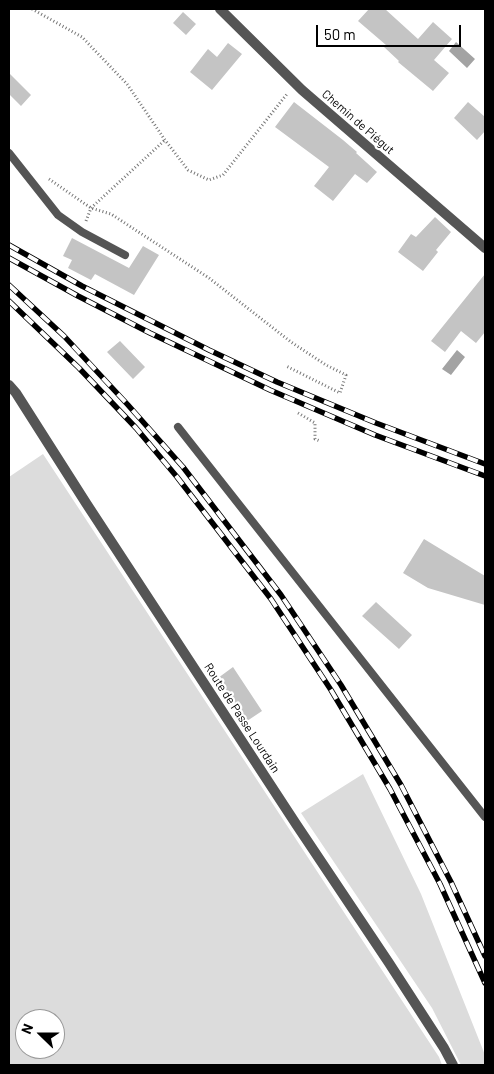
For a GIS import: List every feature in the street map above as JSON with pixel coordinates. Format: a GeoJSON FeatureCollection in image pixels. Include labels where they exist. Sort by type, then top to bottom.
{"type":"FeatureCollection","features":[{"type":"Feature","properties":{"kind":"street","name":"Chemin de Piégut"},"geometry":{"type":"LineString","coordinates":[[220,9],[295,83],[485,248]]}},
{"type":"Feature","properties":{"kind":"street","name":"Route de Passe Lourdain"},"geometry":{"type":"LineString","coordinates":[[9,385],[290,815],[389,962],[453,1065]]}},
{"type":"Feature","properties":{"kind":"lane"},"geometry":{"type":"LineString","coordinates":[[9,153],[58,215],[82,232],[126,255]]}},
{"type":"Feature","properties":{"kind":"lane"},"geometry":{"type":"LineString","coordinates":[[178,427],[485,817]]}},
{"type":"Feature","properties":{"kind":"path"},"geometry":{"type":"LineString","coordinates":[[32,9],[82,37],[127,84],[188,170],[209,180],[223,175],[295,83]]}},
{"type":"Feature","properties":{"kind":"path"},"geometry":{"type":"LineString","coordinates":[[165,140],[91,208],[111,214],[209,278],[291,342],[346,376],[340,393],[286,366]]}},
{"type":"Feature","properties":{"kind":"path"},"geometry":{"type":"LineString","coordinates":[[298,413],[315,423],[315,439],[320,441]]}},
{"type":"Feature","properties":{"kind":"shaded area"},"geometry":{"type":"Polygon","coordinates":[[[456,42],[475,59],[467,68],[449,51],[456,42]]]}},
{"type":"Feature","properties":{"kind":"shaded area"},"geometry":{"type":"Polygon","coordinates":[[[457,350],[465,357],[451,375],[442,369],[457,350]]]}},
{"type":"Feature","properties":{"kind":"shaded area"},"geometry":{"type":"Polygon","coordinates":[[[43,454],[439,1057],[442,1065],[9,1065],[9,477],[43,454]]]}},
{"type":"Feature","properties":{"kind":"shaded area"},"geometry":{"type":"Polygon","coordinates":[[[363,774],[421,894],[485,1055],[485,1065],[461,1065],[432,1008],[301,813],[363,774]]]}},
{"type":"Feature","properties":{"kind":"building"},"geometry":{"type":"Polygon","coordinates":[[[369,9],[385,9],[418,39],[433,22],[452,39],[434,60],[449,73],[433,91],[398,62],[384,47],[386,45],[358,21],[369,9]]]}},
{"type":"Feature","properties":{"kind":"building"},"geometry":{"type":"Polygon","coordinates":[[[183,12],[196,24],[186,35],[173,23],[183,12]]]}},
{"type":"Feature","properties":{"kind":"building"},"geometry":{"type":"Polygon","coordinates":[[[228,43],[242,54],[212,90],[190,72],[208,49],[217,57],[228,43]]]}},
{"type":"Feature","properties":{"kind":"building"},"geometry":{"type":"Polygon","coordinates":[[[9,73],[31,95],[21,106],[9,94],[9,73]]]}},
{"type":"Feature","properties":{"kind":"building"},"geometry":{"type":"Polygon","coordinates":[[[294,102],[343,140],[377,172],[367,183],[355,174],[333,201],[314,186],[329,167],[275,127],[294,102]]]}},
{"type":"Feature","properties":{"kind":"building"},"geometry":{"type":"Polygon","coordinates":[[[468,102],[485,117],[485,131],[477,140],[454,118],[468,102]]]}},
{"type":"Feature","properties":{"kind":"building"},"geometry":{"type":"Polygon","coordinates":[[[435,217],[451,232],[436,250],[438,252],[423,271],[398,252],[411,234],[416,237],[435,217]]]}},
{"type":"Feature","properties":{"kind":"building"},"geometry":{"type":"Polygon","coordinates":[[[72,238],[129,268],[143,246],[159,255],[134,295],[95,274],[91,280],[68,268],[72,260],[63,256],[72,238]]]}},
{"type":"Feature","properties":{"kind":"building"},"geometry":{"type":"Polygon","coordinates":[[[485,274],[485,332],[476,343],[461,331],[445,352],[431,341],[485,274]]]}},
{"type":"Feature","properties":{"kind":"building"},"geometry":{"type":"Polygon","coordinates":[[[120,341],[145,367],[133,379],[107,352],[120,341]]]}},
{"type":"Feature","properties":{"kind":"building"},"geometry":{"type":"Polygon","coordinates":[[[424,539],[485,576],[485,605],[428,588],[403,573],[424,539]]]}},
{"type":"Feature","properties":{"kind":"building"},"geometry":{"type":"Polygon","coordinates":[[[376,602],[412,635],[399,649],[362,616],[376,602]]]}},
{"type":"Feature","properties":{"kind":"building"},"geometry":{"type":"Polygon","coordinates":[[[233,667],[262,711],[247,721],[218,678],[233,667]]]}},
{"type":"Feature","properties":{"kind":"railway"},"geometry":{"type":"LineString","coordinates":[[9,245],[82,286],[277,382],[376,423],[485,464]]}},
{"type":"Feature","properties":{"kind":"railway"},"geometry":{"type":"LineString","coordinates":[[9,258],[150,333],[270,390],[375,435],[485,476]]}},
{"type":"Feature","properties":{"kind":"railway"},"geometry":{"type":"LineString","coordinates":[[9,285],[64,336],[183,467],[281,595],[341,685],[401,785],[451,882],[485,956]]}},
{"type":"Feature","properties":{"kind":"railway"},"geometry":{"type":"LineString","coordinates":[[9,301],[79,368],[136,428],[177,477],[271,599],[331,690],[390,789],[440,884],[485,983]]}}]}
